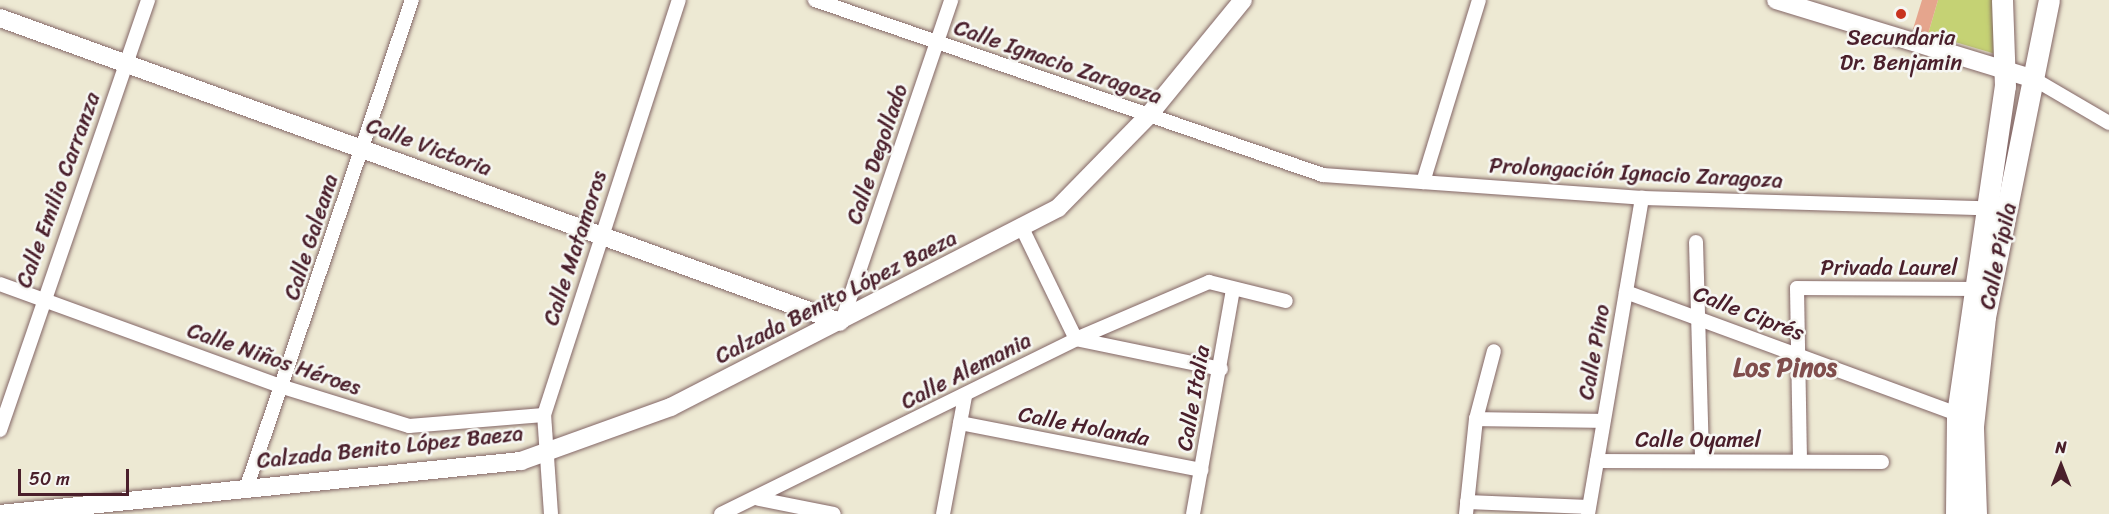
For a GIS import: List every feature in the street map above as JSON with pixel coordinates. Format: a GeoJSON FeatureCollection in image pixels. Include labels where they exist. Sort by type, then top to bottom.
{"type":"FeatureCollection","features":[{"type":"Feature","properties":{"kind":"main road","name":"Calle Pípila"},"geometry":{"type":"LineString","coordinates":[[1956,514],[1957,414],[2004,71],[2002,0]]}},
{"type":"Feature","properties":{"kind":"main road","name":"Calle Pípila"},"geometry":{"type":"LineString","coordinates":[[1976,514],[1973,426],[1985,317],[2049,0]]}},
{"type":"Feature","properties":{"kind":"street","name":"Calle Emilio Carranza"},"geometry":{"type":"LineString","coordinates":[[0,430],[41,298],[148,0]]}},
{"type":"Feature","properties":{"kind":"street","name":"Calle Galeana"},"geometry":{"type":"LineString","coordinates":[[247,486],[283,387],[412,0]]}},
{"type":"Feature","properties":{"kind":"street","name":"Calle Matamoros"},"geometry":{"type":"LineString","coordinates":[[551,514],[550,451],[544,416],[601,235],[680,0]]}},
{"type":"Feature","properties":{"kind":"street","name":"Calle Ignacio Zaragoza"},"geometry":{"type":"LineString","coordinates":[[816,0],[1287,163]]}},
{"type":"Feature","properties":{"kind":"street","name":"Calle Degollado"},"geometry":{"type":"LineString","coordinates":[[841,322],[951,0]]}},
{"type":"Feature","properties":{"kind":"street","name":"Calzada Benito López Baeza"},"geometry":{"type":"LineString","coordinates":[[0,514],[247,486],[521,461],[671,407],[1022,228],[1075,195],[1148,116],[1243,0]]}},
{"type":"Feature","properties":{"kind":"street"},"geometry":{"type":"LineString","coordinates":[[1423,182],[1479,0]]}},
{"type":"Feature","properties":{"kind":"street"},"geometry":{"type":"LineString","coordinates":[[1776,0],[2034,79],[2109,123]]}},
{"type":"Feature","properties":{"kind":"street","name":"Calle Victoria"},"geometry":{"type":"LineString","coordinates":[[0,18],[841,322]]}},
{"type":"Feature","properties":{"kind":"street","name":"Prolongación Ignacio Zaragoza"},"geometry":{"type":"LineString","coordinates":[[1287,163],[1323,175],[1642,198],[1985,208]]}},
{"type":"Feature","properties":{"kind":"street","name":"Calle Pino"},"geometry":{"type":"LineString","coordinates":[[1589,511],[1642,198]]}},
{"type":"Feature","properties":{"kind":"street"},"geometry":{"type":"LineString","coordinates":[[1022,228],[1076,339],[1221,369]]}},
{"type":"Feature","properties":{"kind":"street"},"geometry":{"type":"LineString","coordinates":[[1696,242],[1702,461]]}},
{"type":"Feature","properties":{"kind":"street","name":"Calle Alemania"},"geometry":{"type":"LineString","coordinates":[[721,514],[759,499],[1076,339],[1209,282],[1233,290],[1286,301]]}},
{"type":"Feature","properties":{"kind":"street","name":"Calle Niños Héroes"},"geometry":{"type":"LineString","coordinates":[[0,284],[283,387],[410,426],[544,416]]}},
{"type":"Feature","properties":{"kind":"street","name":"Privada Laurel"},"geometry":{"type":"LineString","coordinates":[[1796,354],[1797,288],[1974,289]]}},
{"type":"Feature","properties":{"kind":"street","name":"Calle Italia"},"geometry":{"type":"LineString","coordinates":[[1193,514],[1221,369],[1233,290]]}},
{"type":"Feature","properties":{"kind":"street","name":"Calle Ciprés"},"geometry":{"type":"LineString","coordinates":[[1626,292],[1698,314],[1796,354],[1957,414]]}},
{"type":"Feature","properties":{"kind":"street"},"geometry":{"type":"LineString","coordinates":[[1494,351],[1476,419],[1467,508],[1589,511]]}},
{"type":"Feature","properties":{"kind":"street"},"geometry":{"type":"LineString","coordinates":[[1796,354],[1800,460]]}},
{"type":"Feature","properties":{"kind":"street"},"geometry":{"type":"LineString","coordinates":[[943,514],[965,396]]}},
{"type":"Feature","properties":{"kind":"street"},"geometry":{"type":"LineString","coordinates":[[1476,419],[1603,421]]}},
{"type":"Feature","properties":{"kind":"street","name":"Calle Holanda"},"geometry":{"type":"LineString","coordinates":[[960,423],[1201,470]]}},
{"type":"Feature","properties":{"kind":"street","name":"Calle Oyamel"},"geometry":{"type":"LineString","coordinates":[[1597,460],[1882,462]]}},
{"type":"Feature","properties":{"kind":"street"},"geometry":{"type":"LineString","coordinates":[[759,499],[834,514]]}},
{"type":"Feature","properties":{"kind":"green space"},"geometry":{"type":"Polygon","coordinates":[[[1938,0],[1999,0],[1999,55],[1928,34],[1938,0]]]}},
{"type":"Feature","properties":{"kind":"building"},"geometry":{"type":"Polygon","coordinates":[[[1922,0],[1938,0],[1928,34],[1913,29],[1922,0]]]}},
{"type":"Feature","properties":{"kind":"place","name":"Secundaria Dr. Benjamin"},"geometry":{"type":"Point","coordinates":[1901,14]}},
{"type":"Feature","properties":{"kind":"district","name":"Los Pinos"},"geometry":{"type":"Point","coordinates":[1785,368]}}]}
